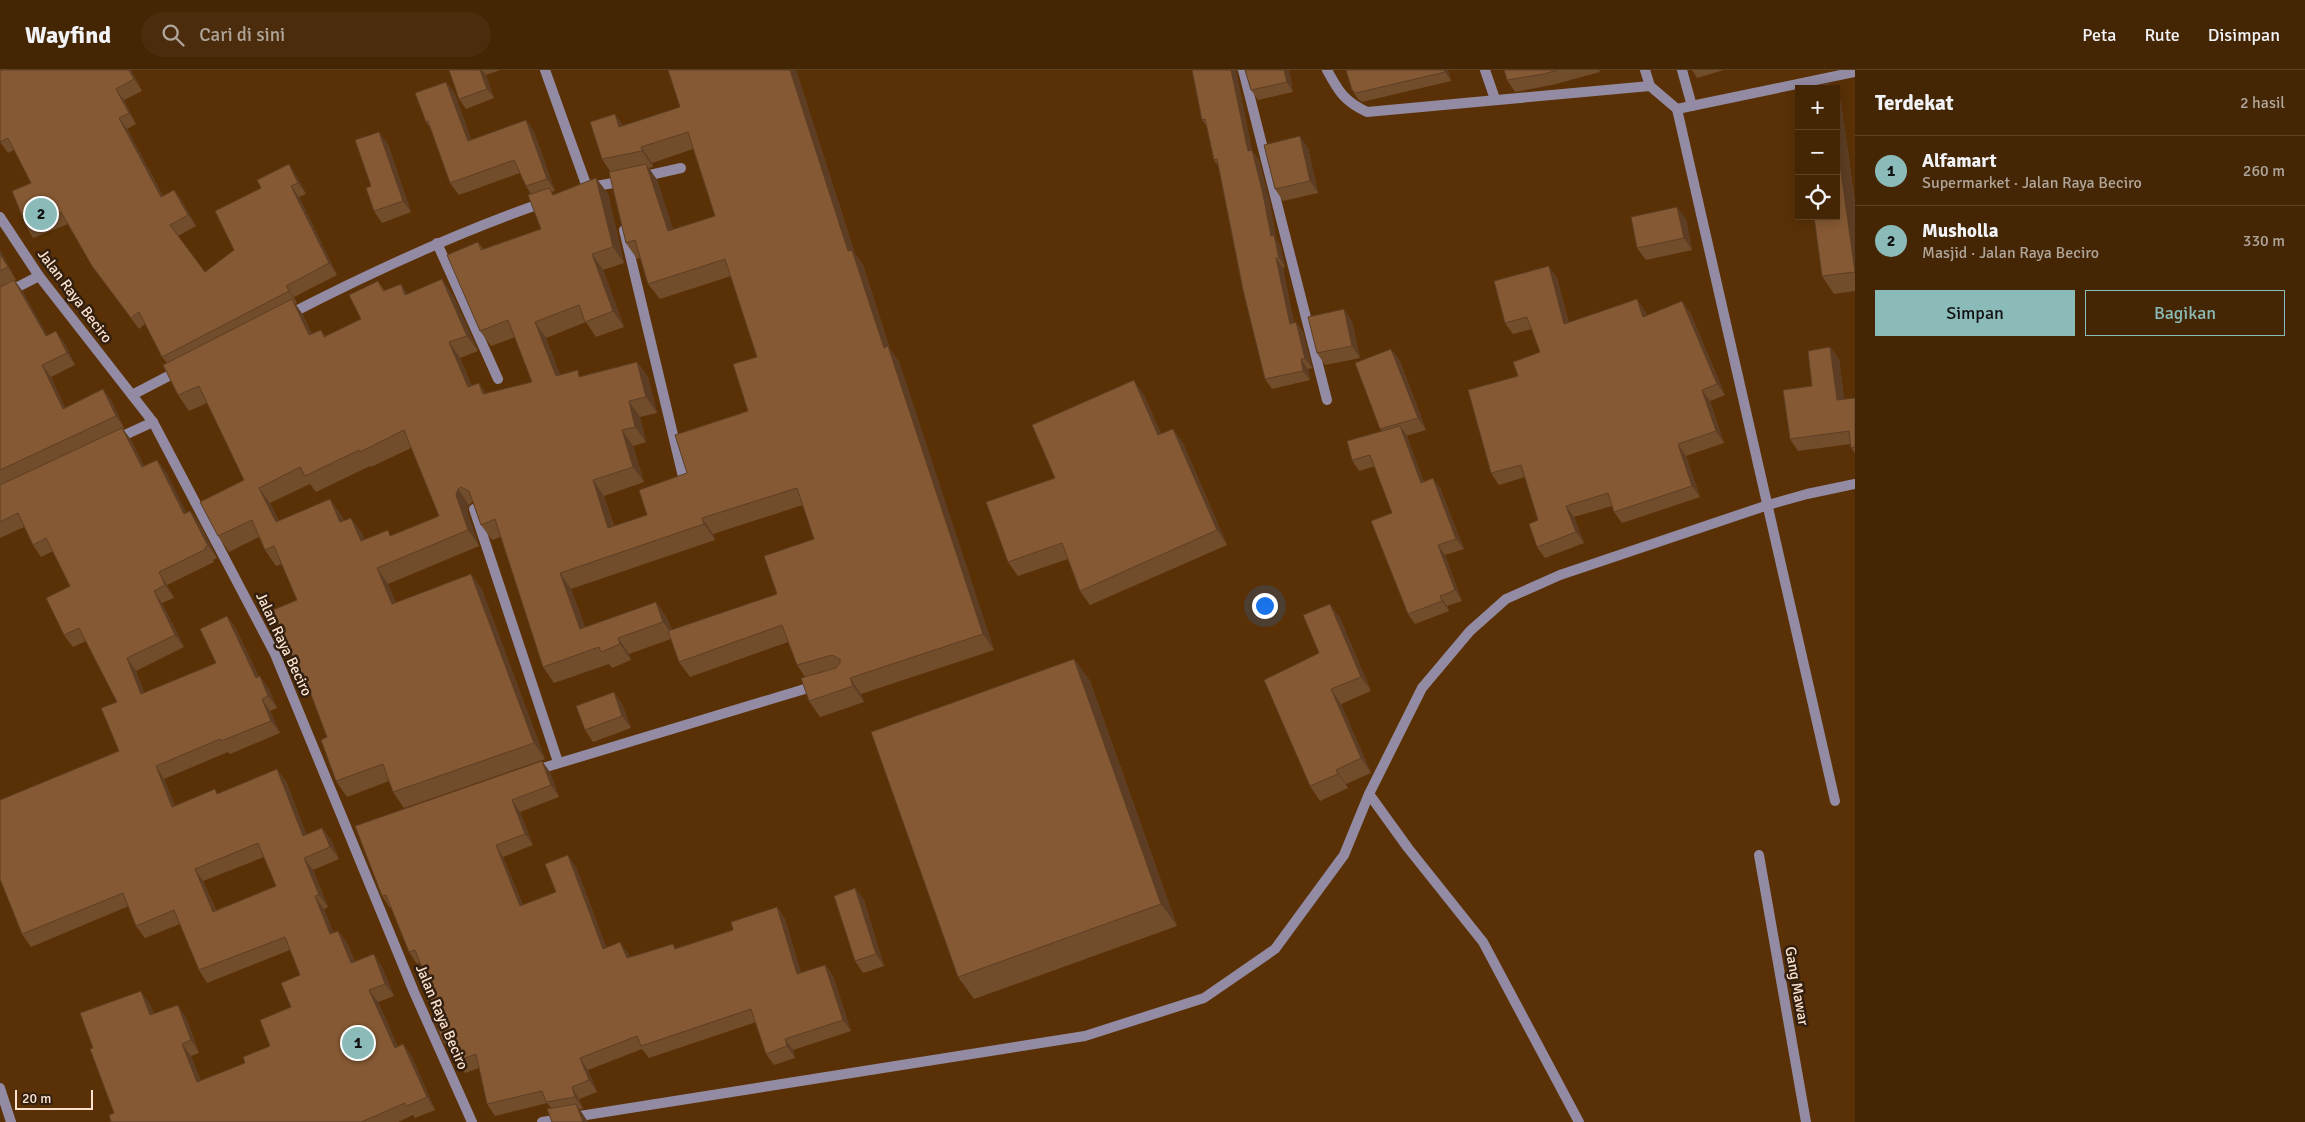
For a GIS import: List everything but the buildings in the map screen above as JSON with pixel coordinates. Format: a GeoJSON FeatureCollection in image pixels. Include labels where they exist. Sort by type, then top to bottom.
{"type":"FeatureCollection","features":[{"type":"Feature","properties":{"kind":"street"},"geometry":{"type":"LineString","coordinates":[[545,70],[582,189],[613,188],[681,168]]}},
{"type":"Feature","properties":{"kind":"street"},"geometry":{"type":"LineString","coordinates":[[1243,70],[1326,400]]}},
{"type":"Feature","properties":{"kind":"street"},"geometry":{"type":"LineString","coordinates":[[1328,70],[1341,95],[1351,104],[1367,112],[1650,86]]}},
{"type":"Feature","properties":{"kind":"street"},"geometry":{"type":"LineString","coordinates":[[1485,70],[1495,99]]}},
{"type":"Feature","properties":{"kind":"street"},"geometry":{"type":"LineString","coordinates":[[1645,70],[1650,86],[1677,110],[1835,802]]}},
{"type":"Feature","properties":{"kind":"street"},"geometry":{"type":"LineString","coordinates":[[1682,70],[1692,106]]}},
{"type":"Feature","properties":{"kind":"street"},"geometry":{"type":"LineString","coordinates":[[1677,110],[1822,74],[1855,72]]}},
{"type":"Feature","properties":{"kind":"street"},"geometry":{"type":"LineString","coordinates":[[274,322],[371,272],[437,243],[482,224],[552,200]]}},
{"type":"Feature","properties":{"kind":"street","name":"Jalan Raya Beciro"},"geometry":{"type":"LineString","coordinates":[[0,217],[39,276],[153,422],[275,654],[354,832],[414,992],[472,1122]]}},
{"type":"Feature","properties":{"kind":"street"},"geometry":{"type":"LineString","coordinates":[[621,221],[685,486]]}},
{"type":"Feature","properties":{"kind":"street"},"geometry":{"type":"LineString","coordinates":[[437,243],[498,380]]}},
{"type":"Feature","properties":{"kind":"street"},"geometry":{"type":"LineString","coordinates":[[0,296],[39,276]]}},
{"type":"Feature","properties":{"kind":"street"},"geometry":{"type":"LineString","coordinates":[[132,395],[194,363]]}},
{"type":"Feature","properties":{"kind":"street"},"geometry":{"type":"LineString","coordinates":[[103,446],[153,422]]}},
{"type":"Feature","properties":{"kind":"street"},"geometry":{"type":"LineString","coordinates":[[542,1122],[1085,1036],[1204,998],[1275,949],[1344,856],[1369,794],[1422,688],[1470,631],[1506,599],[1560,575],[1768,505],[1855,484]]}},
{"type":"Feature","properties":{"kind":"street"},"geometry":{"type":"LineString","coordinates":[[474,509],[558,762]]}},
{"type":"Feature","properties":{"kind":"street"},"geometry":{"type":"LineString","coordinates":[[522,775],[558,762],[826,682]]}},
{"type":"Feature","properties":{"kind":"street"},"geometry":{"type":"LineString","coordinates":[[1369,794],[1408,848],[1483,942],[1579,1122]]}},
{"type":"Feature","properties":{"kind":"street","name":"Gang Mawar"},"geometry":{"type":"LineString","coordinates":[[1759,855],[1806,1122]]}},
{"type":"Feature","properties":{"kind":"street"},"geometry":{"type":"LineString","coordinates":[[0,1088],[11,1122]]}},
{"type":"Feature","properties":{"kind":"place","name":"Musholla"},"geometry":{"type":"Point","coordinates":[41,214]}},
{"type":"Feature","properties":{"kind":"place","name":"Alfamart"},"geometry":{"type":"Point","coordinates":[358,1043]}}]}
